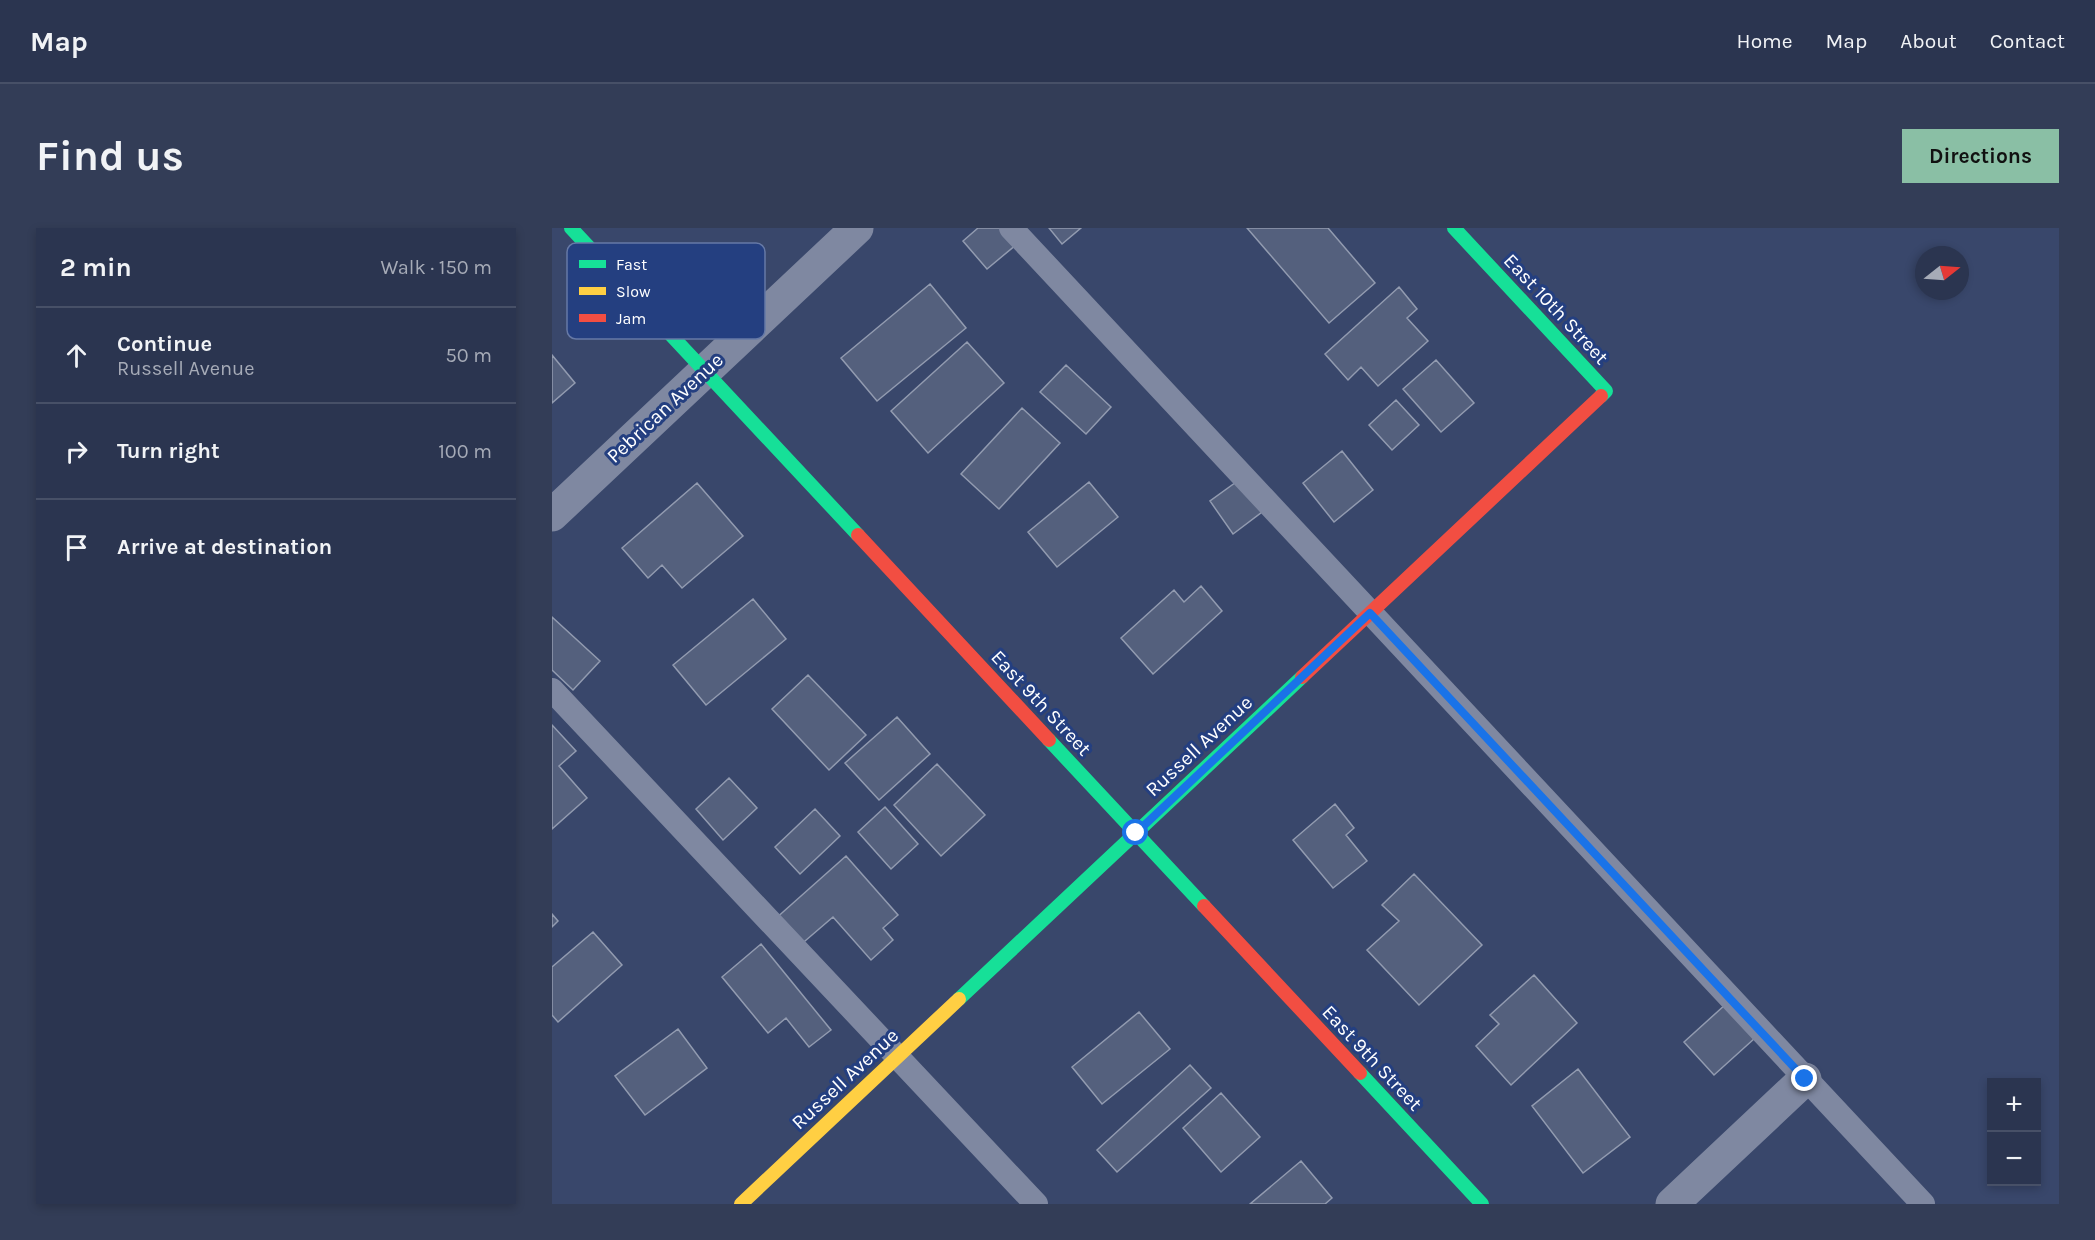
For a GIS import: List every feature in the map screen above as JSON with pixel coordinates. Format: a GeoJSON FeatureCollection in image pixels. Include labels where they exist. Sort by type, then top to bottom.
{"type":"FeatureCollection","features":[{"type":"Feature","properties":{"kind":"street","name":"East 9th Street"},"geometry":{"type":"LineString","coordinates":[[571,228],[585,243]]}},
{"type":"Feature","properties":{"kind":"street","name":"Pebrican Avenue"},"geometry":{"type":"LineString","coordinates":[[765,314],[857,228]]}},
{"type":"Feature","properties":{"kind":"street","name":"East 10th Street"},"geometry":{"type":"LineString","coordinates":[[1454,228],[1606,391]]}},
{"type":"Feature","properties":{"kind":"street","name":"East 9th Street"},"geometry":{"type":"LineString","coordinates":[[674,339],[1482,1204]]}},
{"type":"Feature","properties":{"kind":"street","name":"Pebrican Avenue"},"geometry":{"type":"LineString","coordinates":[[552,515],[738,339]]}},
{"type":"Feature","properties":{"kind":"street","name":"Russell Avenue"},"geometry":{"type":"LineString","coordinates":[[741,1204],[1606,391]]}},
{"type":"Feature","properties":{"kind":"street"},"geometry":{"type":"LineString","coordinates":[[1672,1204],[1805,1079]]}},
{"type":"Feature","properties":{"kind":"lane"},"geometry":{"type":"LineString","coordinates":[[1011,228],[1923,1204]]}},
{"type":"Feature","properties":{"kind":"lane"},"geometry":{"type":"LineString","coordinates":[[552,690],[1036,1204]]}},
{"type":"Feature","properties":{"kind":"building"},"geometry":{"type":"Polygon","coordinates":[[[978,228],[1003,228],[1017,244],[987,269],[963,241],[978,228]]]}},
{"type":"Feature","properties":{"kind":"building"},"geometry":{"type":"Polygon","coordinates":[[[1049,228],[1081,228],[1062,244],[1049,228]]]}},
{"type":"Feature","properties":{"kind":"building"},"geometry":{"type":"Polygon","coordinates":[[[1247,228],[1328,228],[1375,283],[1329,323],[1247,228]]]}},
{"type":"Feature","properties":{"kind":"building"},"geometry":{"type":"Polygon","coordinates":[[[930,284],[966,328],[877,401],[841,358],[930,284]]]}},
{"type":"Feature","properties":{"kind":"building"},"geometry":{"type":"Polygon","coordinates":[[[1399,287],[1417,309],[1407,318],[1428,341],[1378,386],[1361,367],[1348,380],[1325,354],[1399,287]]]}},
{"type":"Feature","properties":{"kind":"building"},"geometry":{"type":"Polygon","coordinates":[[[967,342],[1004,383],[928,453],[891,411],[967,342]]]}},
{"type":"Feature","properties":{"kind":"building"},"geometry":{"type":"Polygon","coordinates":[[[552,355],[575,383],[552,403],[552,355]]]}},
{"type":"Feature","properties":{"kind":"building"},"geometry":{"type":"Polygon","coordinates":[[[1436,360],[1474,403],[1441,432],[1403,389],[1436,360]]]}},
{"type":"Feature","properties":{"kind":"building"},"geometry":{"type":"Polygon","coordinates":[[[1066,365],[1111,407],[1086,434],[1040,392],[1066,365]]]}},
{"type":"Feature","properties":{"kind":"building"},"geometry":{"type":"Polygon","coordinates":[[[1396,400],[1419,425],[1392,450],[1369,425],[1396,400]]]}},
{"type":"Feature","properties":{"kind":"building"},"geometry":{"type":"Polygon","coordinates":[[[1022,408],[1060,443],[999,509],[961,474],[1022,408]]]}},
{"type":"Feature","properties":{"kind":"building"},"geometry":{"type":"Polygon","coordinates":[[[1342,451],[1373,490],[1334,522],[1303,483],[1342,451]]]}},
{"type":"Feature","properties":{"kind":"building"},"geometry":{"type":"Polygon","coordinates":[[[1239,480],[1262,512],[1233,534],[1210,501],[1239,480]]]}},
{"type":"Feature","properties":{"kind":"building"},"geometry":{"type":"Polygon","coordinates":[[[1089,482],[1118,517],[1057,567],[1028,532],[1089,482]]]}},
{"type":"Feature","properties":{"kind":"building"},"geometry":{"type":"Polygon","coordinates":[[[697,483],[743,536],[682,588],[662,565],[648,578],[622,548],[697,483]]]}},
{"type":"Feature","properties":{"kind":"building"},"geometry":{"type":"Polygon","coordinates":[[[1201,586],[1222,611],[1153,674],[1121,638],[1174,590],[1184,602],[1201,586]]]}},
{"type":"Feature","properties":{"kind":"building"},"geometry":{"type":"Polygon","coordinates":[[[753,599],[786,639],[706,705],[673,665],[753,599]]]}},
{"type":"Feature","properties":{"kind":"building"},"geometry":{"type":"Polygon","coordinates":[[[552,617],[600,661],[573,690],[552,670],[552,617]]]}},
{"type":"Feature","properties":{"kind":"building"},"geometry":{"type":"Polygon","coordinates":[[[808,675],[866,735],[829,770],[772,709],[808,675]]]}},
{"type":"Feature","properties":{"kind":"building"},"geometry":{"type":"Polygon","coordinates":[[[897,717],[930,754],[879,800],[845,763],[897,717]]]}},
{"type":"Feature","properties":{"kind":"building"},"geometry":{"type":"Polygon","coordinates":[[[552,725],[576,751],[559,766],[587,798],[552,829],[552,725]]]}},
{"type":"Feature","properties":{"kind":"building"},"geometry":{"type":"Polygon","coordinates":[[[937,764],[985,815],[941,856],[894,805],[937,764]]]}},
{"type":"Feature","properties":{"kind":"building"},"geometry":{"type":"Polygon","coordinates":[[[729,778],[757,808],[723,840],[696,809],[729,778]]]}},
{"type":"Feature","properties":{"kind":"building"},"geometry":{"type":"Polygon","coordinates":[[[1335,804],[1354,828],[1346,835],[1367,861],[1333,888],[1293,840],[1335,804]]]}},
{"type":"Feature","properties":{"kind":"building"},"geometry":{"type":"Polygon","coordinates":[[[885,807],[918,844],[891,869],[858,832],[885,807]]]}},
{"type":"Feature","properties":{"kind":"building"},"geometry":{"type":"Polygon","coordinates":[[[815,809],[840,836],[800,874],[775,847],[815,809]]]}},
{"type":"Feature","properties":{"kind":"building"},"geometry":{"type":"Polygon","coordinates":[[[846,856],[898,915],[883,928],[893,940],[871,960],[833,917],[798,947],[774,920],[846,856]]]}},
{"type":"Feature","properties":{"kind":"building"},"geometry":{"type":"Polygon","coordinates":[[[1414,874],[1482,945],[1419,1005],[1367,950],[1399,921],[1382,905],[1414,874]]]}},
{"type":"Feature","properties":{"kind":"building"},"geometry":{"type":"Polygon","coordinates":[[[552,914],[558,921],[552,927],[552,914]]]}},
{"type":"Feature","properties":{"kind":"building"},"geometry":{"type":"Polygon","coordinates":[[[593,932],[622,965],[558,1022],[552,1015],[552,967],[593,932]]]}},
{"type":"Feature","properties":{"kind":"building"},"geometry":{"type":"Polygon","coordinates":[[[761,944],[831,1030],[809,1047],[786,1018],[768,1033],[722,977],[761,944]]]}},
{"type":"Feature","properties":{"kind":"building"},"geometry":{"type":"Polygon","coordinates":[[[1534,975],[1577,1023],[1511,1085],[1476,1046],[1499,1024],[1490,1015],[1534,975]]]}},
{"type":"Feature","properties":{"kind":"building"},"geometry":{"type":"Polygon","coordinates":[[[1726,1004],[1755,1038],[1714,1075],[1684,1042],[1726,1004]]]}},
{"type":"Feature","properties":{"kind":"building"},"geometry":{"type":"Polygon","coordinates":[[[1139,1012],[1170,1049],[1102,1104],[1072,1067],[1139,1012]]]}},
{"type":"Feature","properties":{"kind":"building"},"geometry":{"type":"Polygon","coordinates":[[[678,1029],[707,1068],[645,1115],[615,1076],[678,1029]]]}},
{"type":"Feature","properties":{"kind":"building"},"geometry":{"type":"Polygon","coordinates":[[[1190,1065],[1211,1088],[1117,1172],[1097,1150],[1190,1065]]]}},
{"type":"Feature","properties":{"kind":"building"},"geometry":{"type":"Polygon","coordinates":[[[1578,1069],[1630,1137],[1583,1173],[1532,1106],[1578,1069]]]}},
{"type":"Feature","properties":{"kind":"building"},"geometry":{"type":"Polygon","coordinates":[[[1221,1093],[1260,1137],[1221,1172],[1183,1128],[1221,1093]]]}},
{"type":"Feature","properties":{"kind":"building"},"geometry":{"type":"Polygon","coordinates":[[[1301,1161],[1332,1198],[1325,1204],[1250,1204],[1301,1161]]]}},
{"type":"Feature","properties":{"kind":"traffic: fast"},"geometry":{"type":"LineString","coordinates":[[571,228],[585,243]]}},
{"type":"Feature","properties":{"kind":"traffic: fast"},"geometry":{"type":"LineString","coordinates":[[1454,228],[1606,391],[1601,396]]}},
{"type":"Feature","properties":{"kind":"traffic: fast"},"geometry":{"type":"LineString","coordinates":[[675,339],[858,535]]}},
{"type":"Feature","properties":{"kind":"traffic: fast"},"geometry":{"type":"LineString","coordinates":[[959,999],[1302,677]]}},
{"type":"Feature","properties":{"kind":"traffic: fast"},"geometry":{"type":"LineString","coordinates":[[1049,740],[1204,906]]}},
{"type":"Feature","properties":{"kind":"traffic: fast"},"geometry":{"type":"LineString","coordinates":[[1360,1073],[1482,1204]]}},
{"type":"Feature","properties":{"kind":"traffic: slow"},"geometry":{"type":"LineString","coordinates":[[741,1204],[959,999]]}},
{"type":"Feature","properties":{"kind":"traffic: jam"},"geometry":{"type":"LineString","coordinates":[[1302,677],[1601,396]]}},
{"type":"Feature","properties":{"kind":"traffic: jam"},"geometry":{"type":"LineString","coordinates":[[858,535],[1049,740]]}},
{"type":"Feature","properties":{"kind":"traffic: jam"},"geometry":{"type":"LineString","coordinates":[[1204,906],[1360,1073]]}},
{"type":"Feature","properties":{"kind":"route"},"geometry":{"type":"LineString","coordinates":[[1136,833],[1370,613],[1805,1079]]}}]}
